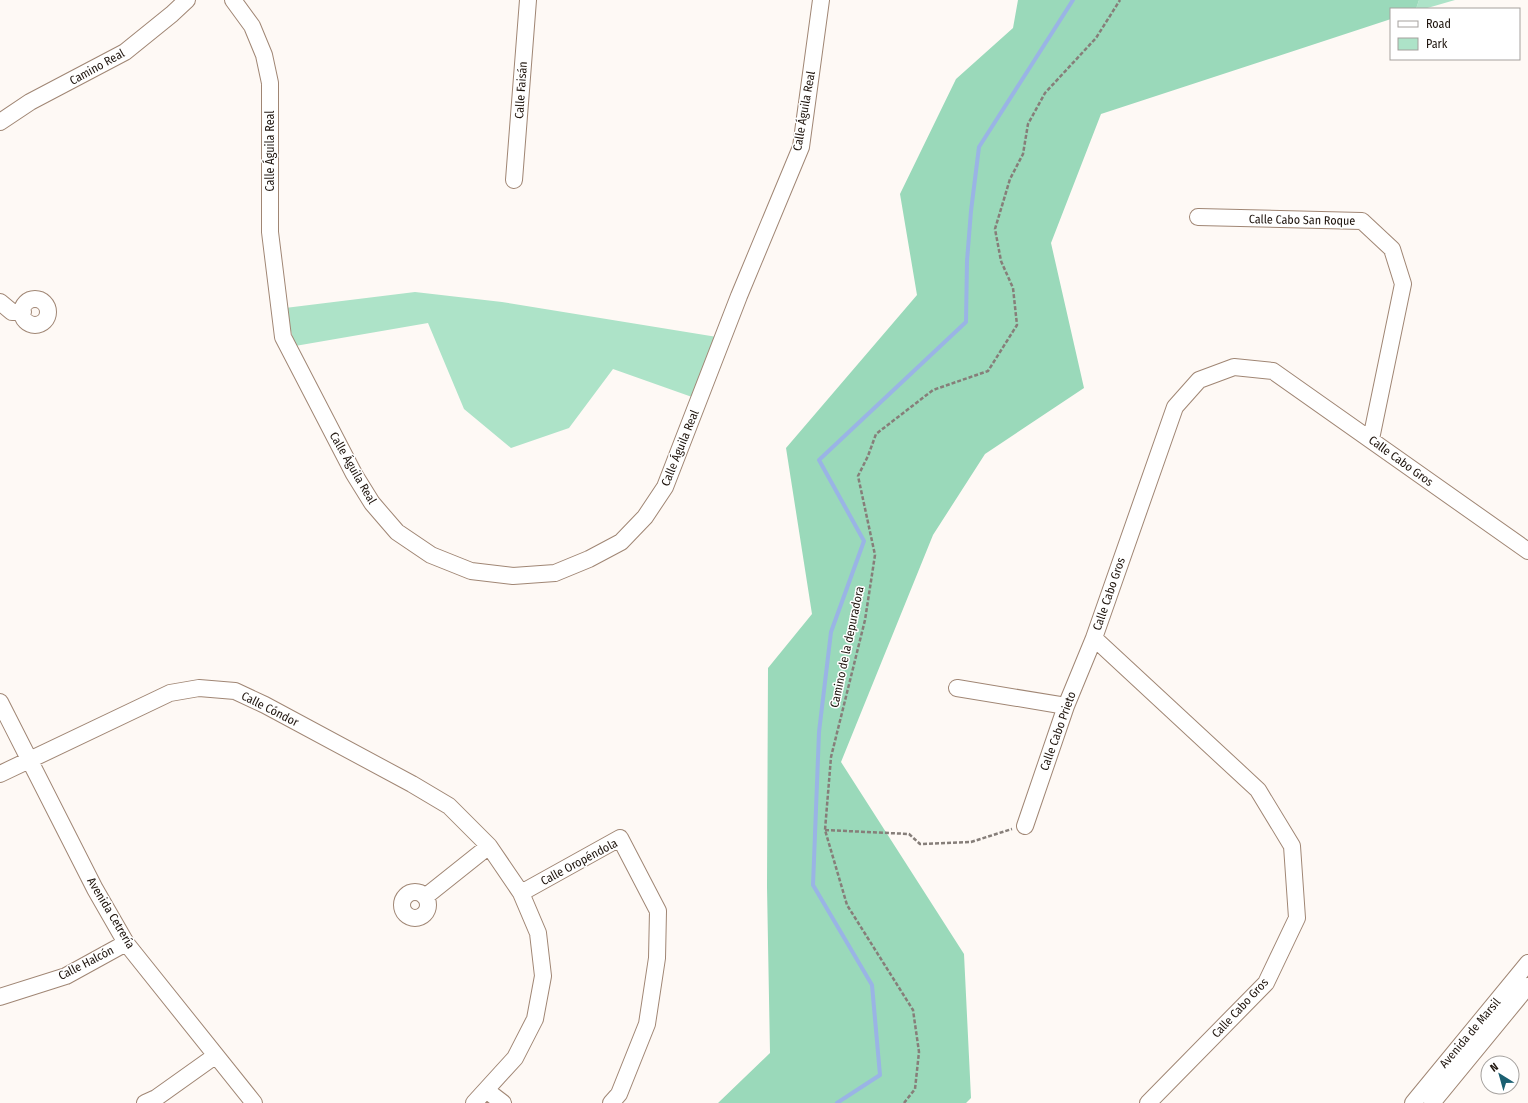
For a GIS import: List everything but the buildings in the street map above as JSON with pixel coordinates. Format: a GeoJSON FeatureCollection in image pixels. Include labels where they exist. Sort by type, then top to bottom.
{"type":"FeatureCollection","features":[{"type":"Feature","properties":{"kind":"street","name":"Camino Real"},"geometry":{"type":"LineString","coordinates":[[0,122],[30,102],[125,52],[187,0]]}},
{"type":"Feature","properties":{"kind":"street","name":"Calle Águila Real"},"geometry":{"type":"LineString","coordinates":[[232,0],[252,26],[264,55],[270,84],[270,232],[283,337],[354,474],[372,503],[397,532],[431,555],[471,571],[513,576],[555,573],[589,559],[621,542],[645,516],[665,487],[739,296],[801,147],[821,0]]}},
{"type":"Feature","properties":{"kind":"street","name":"Calle Faisán"},"geometry":{"type":"LineString","coordinates":[[514,180],[528,0]]}},
{"type":"Feature","properties":{"kind":"street","name":"Calle Cabo San Roque"},"geometry":{"type":"LineString","coordinates":[[1198,217],[1362,221],[1392,248],[1403,284],[1371,439]]}},
{"type":"Feature","properties":{"kind":"street"},"geometry":{"type":"LineString","coordinates":[[0,302],[12,312],[23,312]]}},
{"type":"Feature","properties":{"kind":"street","name":"Calle Cabo Gros"},"geometry":{"type":"LineString","coordinates":[[1148,1103],[1266,983],[1297,918],[1292,846],[1258,790],[1094,638],[1175,407],[1199,380],[1234,367],[1273,370],[1528,551]]}},
{"type":"Feature","properties":{"kind":"street","name":"Calle Cabo Prieto"},"geometry":{"type":"LineString","coordinates":[[1025,826],[1066,706],[1094,638]]}},
{"type":"Feature","properties":{"kind":"street","name":"Calle Cóndor"},"geometry":{"type":"LineString","coordinates":[[0,774],[170,693],[199,688],[235,692],[398,776],[449,806],[489,846],[521,893],[538,933],[543,976],[535,1019],[516,1058],[474,1103]]}},
{"type":"Feature","properties":{"kind":"street"},"geometry":{"type":"LineString","coordinates":[[956,688],[1066,706]]}},
{"type":"Feature","properties":{"kind":"street","name":"Avenida Cetrería"},"geometry":{"type":"LineString","coordinates":[[0,702],[95,889],[126,943],[254,1103]]}},
{"type":"Feature","properties":{"kind":"street","name":"Calle Oropéndola"},"geometry":{"type":"LineString","coordinates":[[521,893],[620,838],[658,911],[657,958],[647,1024],[619,1094],[611,1103]]}},
{"type":"Feature","properties":{"kind":"street"},"geometry":{"type":"LineString","coordinates":[[425,897],[489,846]]}},
{"type":"Feature","properties":{"kind":"street","name":"Calle Halcón"},"geometry":{"type":"LineString","coordinates":[[0,997],[66,976],[126,943]]}},
{"type":"Feature","properties":{"kind":"street","name":"Avenida de Marsil"},"geometry":{"type":"LineString","coordinates":[[1413,1103],[1528,963]]}},
{"type":"Feature","properties":{"kind":"street","name":"Avenida de Marsil"},"geometry":{"type":"LineString","coordinates":[[1432,1103],[1528,986]]}},
{"type":"Feature","properties":{"kind":"street"},"geometry":{"type":"LineString","coordinates":[[145,1103],[156,1098],[215,1056]]}},
{"type":"Feature","properties":{"kind":"street"},"geometry":{"type":"LineString","coordinates":[[486,1090],[504,1103]]}},
{"type":"Feature","properties":{"kind":"path","name":"Camino de la depuradora"},"geometry":{"type":"LineString","coordinates":[[904,1103],[915,1089],[919,1052],[913,1010],[847,905],[825,830],[831,757],[865,620],[875,555],[858,476],[868,456],[876,434],[933,390],[988,371],[1017,325],[1013,288],[1001,261],[995,229],[1008,186],[1022,154],[1028,124],[1045,93],[1096,38],[1120,0]]}},
{"type":"Feature","properties":{"kind":"path"},"geometry":{"type":"LineString","coordinates":[[825,830],[909,834],[920,844],[970,842],[1025,826]]}},
{"type":"Feature","properties":{"kind":"green space"},"geometry":{"type":"Polygon","coordinates":[[[1018,0],[1419,0],[1416,8],[1390,8],[1390,19],[1101,114],[1051,243],[1084,388],[985,454],[933,535],[841,762],[964,954],[971,1098],[966,1103],[718,1103],[770,1053],[767,887],[768,668],[812,614],[786,448],[917,295],[900,194],[956,79],[1013,28],[1018,0]]]}},
{"type":"Feature","properties":{"kind":"green space"},"geometry":{"type":"Polygon","coordinates":[[[1419,0],[1455,0],[1427,8],[1416,8],[1419,0]]]}},
{"type":"Feature","properties":{"kind":"green space"},"geometry":{"type":"Polygon","coordinates":[[[415,292],[502,302],[717,337],[692,397],[613,369],[569,428],[511,448],[464,409],[428,323],[295,346],[285,308],[415,292]]]}},
{"type":"Feature","properties":{"kind":"waterway"},"geometry":{"type":"LineString","coordinates":[[837,1103],[880,1075],[872,985],[813,885],[819,732],[831,632],[864,541],[819,460],[966,322],[967,261],[971,211],[979,147],[1073,0]]}}]}
